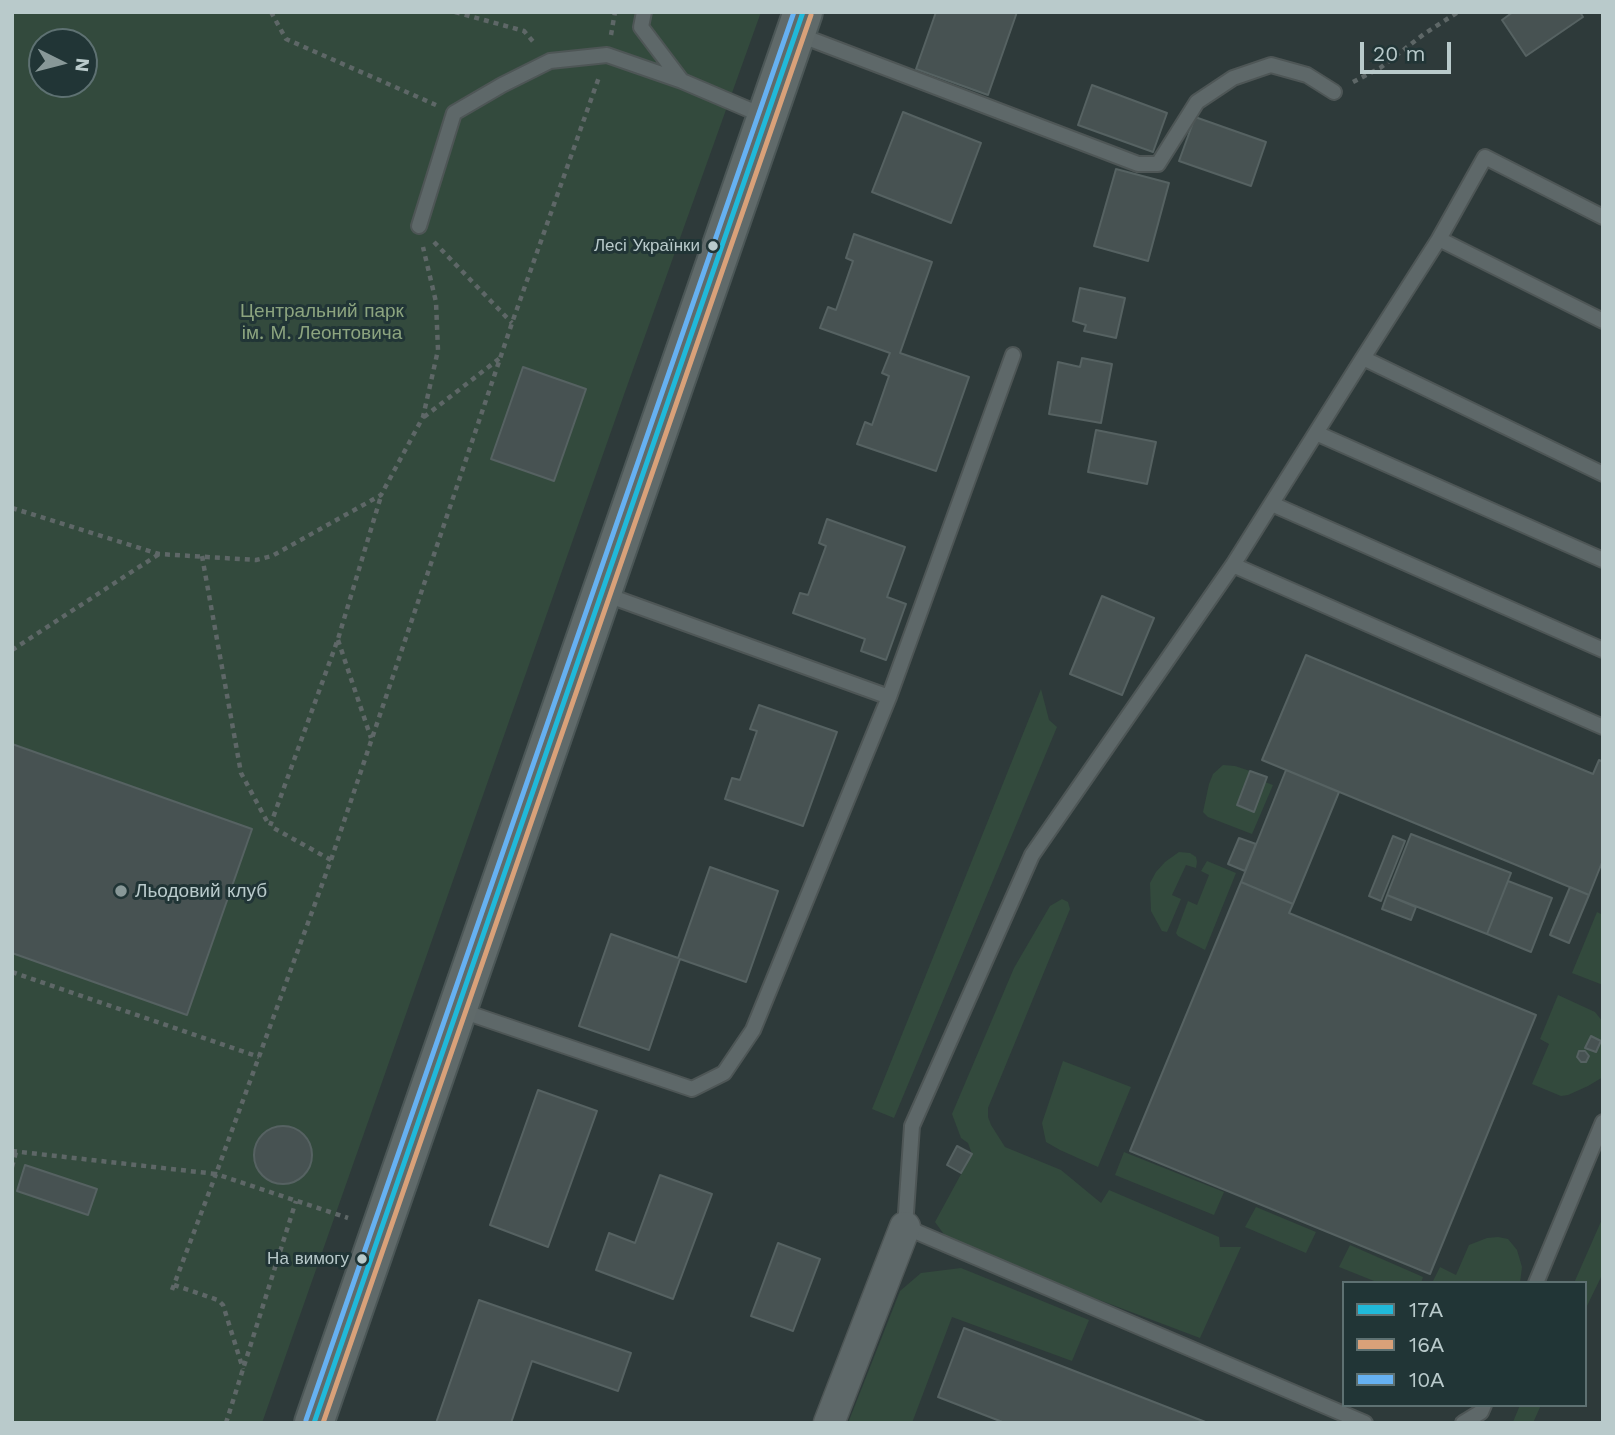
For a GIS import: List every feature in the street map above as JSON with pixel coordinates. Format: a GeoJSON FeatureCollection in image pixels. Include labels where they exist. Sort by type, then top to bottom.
{"type":"FeatureCollection","features":[{"type":"Feature","properties":{"kind":"main road"},"geometry":{"type":"LineString","coordinates":[[314,1423],[799,23]]}},
{"type":"Feature","properties":{"kind":"street"},"geometry":{"type":"LineString","coordinates":[[829,1423],[905,1227]]}},
{"type":"Feature","properties":{"kind":"lane"},"geometry":{"type":"LineString","coordinates":[[644,12],[641,27],[682,81]]}},
{"type":"Feature","properties":{"kind":"lane"},"geometry":{"type":"LineString","coordinates":[[799,23],[1138,164],[1158,164],[1197,102],[1233,78],[1271,65],[1307,75],[1334,92]]}},
{"type":"Feature","properties":{"kind":"lane"},"geometry":{"type":"LineString","coordinates":[[419,226],[454,113],[550,61],[607,55],[682,81],[767,117]]}},
{"type":"Feature","properties":{"kind":"lane"},"geometry":{"type":"LineString","coordinates":[[1365,1423],[1339,1418],[905,1227],[912,1126],[1032,855],[1233,565],[1439,239],[1485,157],[1603,217]]}},
{"type":"Feature","properties":{"kind":"lane"},"geometry":{"type":"LineString","coordinates":[[1439,239],[1603,321]]}},
{"type":"Feature","properties":{"kind":"lane"},"geometry":{"type":"LineString","coordinates":[[458,1010],[692,1088],[724,1073],[753,1030],[889,696],[1013,355]]}},
{"type":"Feature","properties":{"kind":"lane"},"geometry":{"type":"LineString","coordinates":[[1363,358],[1603,474]]}},
{"type":"Feature","properties":{"kind":"lane"},"geometry":{"type":"LineString","coordinates":[[1316,433],[1603,560]]}},
{"type":"Feature","properties":{"kind":"lane"},"geometry":{"type":"LineString","coordinates":[[1272,503],[1603,650]]}},
{"type":"Feature","properties":{"kind":"lane"},"geometry":{"type":"LineString","coordinates":[[1233,565],[1603,727]]}},
{"type":"Feature","properties":{"kind":"lane"},"geometry":{"type":"LineString","coordinates":[[602,594],[889,696]]}},
{"type":"Feature","properties":{"kind":"lane"},"geometry":{"type":"LineString","coordinates":[[1537,1281],[1603,1122]]}},
{"type":"Feature","properties":{"kind":"lane"},"geometry":{"type":"LineString","coordinates":[[1463,1423],[1483,1409]]}},
{"type":"Feature","properties":{"kind":"path"},"geometry":{"type":"LineString","coordinates":[[271,12],[286,40],[454,113]]}},
{"type":"Feature","properties":{"kind":"path"},"geometry":{"type":"LineString","coordinates":[[455,12],[524,31],[550,61]]}},
{"type":"Feature","properties":{"kind":"path"},"geometry":{"type":"LineString","coordinates":[[243,1369],[223,1305],[218,1300],[173,1287],[331,860],[512,323],[607,55],[615,12]]}},
{"type":"Feature","properties":{"kind":"path"},"geometry":{"type":"LineString","coordinates":[[1334,92],[1380,68],[1458,12]]}},
{"type":"Feature","properties":{"kind":"path"},"geometry":{"type":"LineString","coordinates":[[419,226],[512,323]]}},
{"type":"Feature","properties":{"kind":"path"},"geometry":{"type":"LineString","coordinates":[[270,826],[338,639],[381,495],[423,417],[438,350],[436,302],[419,226]]}},
{"type":"Feature","properties":{"kind":"path"},"geometry":{"type":"LineString","coordinates":[[423,417],[500,358]]}},
{"type":"Feature","properties":{"kind":"path"},"geometry":{"type":"LineString","coordinates":[[12,508],[159,554],[256,560],[272,556],[381,495]]}},
{"type":"Feature","properties":{"kind":"path"},"geometry":{"type":"LineString","coordinates":[[12,650],[159,554]]}},
{"type":"Feature","properties":{"kind":"path"},"geometry":{"type":"LineString","coordinates":[[202,556],[241,773],[270,826],[331,860]]}},
{"type":"Feature","properties":{"kind":"path"},"geometry":{"type":"LineString","coordinates":[[338,639],[371,739]]}},
{"type":"Feature","properties":{"kind":"path"},"geometry":{"type":"LineString","coordinates":[[12,972],[259,1057]]}},
{"type":"Feature","properties":{"kind":"path"},"geometry":{"type":"LineString","coordinates":[[12,1167],[14,1152],[216,1174],[348,1218]]}},
{"type":"Feature","properties":{"kind":"path"},"geometry":{"type":"LineString","coordinates":[[226,1423],[296,1201]]}},
{"type":"Feature","properties":{"kind":"green space","name":"Центральний парк ім. М. Леонтовича"},"geometry":{"type":"Polygon","coordinates":[[[12,12],[761,12],[626,389],[262,1423],[12,1423],[12,12]]]}},
{"type":"Feature","properties":{"kind":"green space"},"geometry":{"type":"Polygon","coordinates":[[[1041,689],[1049,720],[1057,727],[894,1118],[872,1109],[1041,689]]]}},
{"type":"Feature","properties":{"kind":"green space"},"geometry":{"type":"Polygon","coordinates":[[[1223,765],[1250,771],[1238,806],[1254,812],[1265,782],[1273,785],[1252,834],[1208,817],[1203,812],[1213,774],[1223,765]]]}},
{"type":"Feature","properties":{"kind":"green space"},"geometry":{"type":"Polygon","coordinates":[[[1179,852],[1190,853],[1196,857],[1197,862],[1196,868],[1186,865],[1172,895],[1181,899],[1167,932],[1162,931],[1151,911],[1150,883],[1165,862],[1179,852]]]}},
{"type":"Feature","properties":{"kind":"green space"},"geometry":{"type":"Polygon","coordinates":[[[1207,861],[1236,873],[1205,950],[1176,933],[1188,901],[1197,905],[1209,875],[1201,871],[1207,861]]]}},
{"type":"Feature","properties":{"kind":"green space"},"geometry":{"type":"Polygon","coordinates":[[[1062,899],[1068,902],[1070,909],[988,1108],[988,1117],[1005,1147],[1061,1170],[1101,1203],[1109,1190],[1219,1237],[1220,1247],[1241,1247],[1200,1338],[951,1244],[935,1222],[972,1154],[968,1143],[961,1138],[952,1114],[1014,968],[1050,906],[1062,899]]]}},
{"type":"Feature","properties":{"kind":"green space"},"geometry":{"type":"Polygon","coordinates":[[[1597,912],[1603,915],[1603,985],[1572,973],[1597,912]]]}},
{"type":"Feature","properties":{"kind":"green space"},"geometry":{"type":"Polygon","coordinates":[[[1558,995],[1595,1012],[1603,1022],[1603,1077],[1561,1096],[1532,1084],[1549,1044],[1540,1039],[1558,995]]]}},
{"type":"Feature","properties":{"kind":"green space"},"geometry":{"type":"Polygon","coordinates":[[[1063,1061],[1131,1087],[1098,1167],[1046,1142],[1042,1123],[1063,1061]]]}},
{"type":"Feature","properties":{"kind":"green space"},"geometry":{"type":"Polygon","coordinates":[[[1124,1152],[1224,1192],[1214,1215],[1115,1175],[1124,1152]]]}},
{"type":"Feature","properties":{"kind":"green space"},"geometry":{"type":"Polygon","coordinates":[[[1256,1207],[1316,1232],[1306,1253],[1245,1227],[1256,1207]]]}},
{"type":"Feature","properties":{"kind":"green space"},"geometry":{"type":"Polygon","coordinates":[[[1603,1217],[1603,1273],[1587,1306],[1587,1281],[1575,1281],[1603,1217]]]}},
{"type":"Feature","properties":{"kind":"green space"},"geometry":{"type":"Polygon","coordinates":[[[1487,1238],[1508,1239],[1517,1250],[1522,1267],[1520,1281],[1433,1281],[1440,1267],[1456,1275],[1469,1245],[1487,1238]]]}},
{"type":"Feature","properties":{"kind":"green space"},"geometry":{"type":"Polygon","coordinates":[[[1350,1245],[1423,1277],[1422,1281],[1374,1281],[1339,1267],[1350,1245]]]}},
{"type":"Feature","properties":{"kind":"green space"},"geometry":{"type":"Polygon","coordinates":[[[961,1268],[1089,1320],[1072,1361],[952,1317],[912,1423],[848,1423],[900,1291],[921,1273],[961,1268]]]}},
{"type":"Feature","properties":{"kind":"green space"},"geometry":{"type":"Polygon","coordinates":[[[1519,1407],[1540,1407],[1533,1423],[1513,1422],[1519,1407]]]}},
{"type":"Feature","properties":{"kind":"building"},"geometry":{"type":"Polygon","coordinates":[[[936,12],[1017,12],[988,95],[916,69],[936,12]]]}},
{"type":"Feature","properties":{"kind":"building"},"geometry":{"type":"Polygon","coordinates":[[[1513,12],[1580,12],[1583,17],[1526,56],[1502,20],[1513,12]]]}},
{"type":"Feature","properties":{"kind":"building"},"geometry":{"type":"Polygon","coordinates":[[[1092,85],[1167,113],[1153,152],[1078,125],[1092,85]]]}},
{"type":"Feature","properties":{"kind":"building"},"geometry":{"type":"Polygon","coordinates":[[[903,112],[981,143],[951,223],[872,192],[903,112]]]}},
{"type":"Feature","properties":{"kind":"building"},"geometry":{"type":"Polygon","coordinates":[[[1195,117],[1266,142],[1251,186],[1179,161],[1195,117]]]}},
{"type":"Feature","properties":{"kind":"building"},"geometry":{"type":"Polygon","coordinates":[[[1116,169],[1169,183],[1148,261],[1094,246],[1116,169]]]}},
{"type":"Feature","properties":{"kind":"building"},"geometry":{"type":"Polygon","coordinates":[[[854,234],[932,262],[900,353],[969,377],[936,471],[857,444],[865,422],[872,425],[889,376],[882,373],[890,353],[820,328],[828,307],[836,310],[853,261],[846,258],[854,234]]]}},
{"type":"Feature","properties":{"kind":"building"},"geometry":{"type":"Polygon","coordinates":[[[1080,288],[1125,298],[1116,338],[1084,331],[1086,325],[1073,321],[1080,288]]]}},
{"type":"Feature","properties":{"kind":"building"},"geometry":{"type":"Polygon","coordinates":[[[1082,358],[1112,364],[1101,423],[1049,414],[1058,362],[1080,367],[1082,358]]]}},
{"type":"Feature","properties":{"kind":"building"},"geometry":{"type":"Polygon","coordinates":[[[523,367],[586,389],[554,481],[491,459],[523,367]]]}},
{"type":"Feature","properties":{"kind":"building"},"geometry":{"type":"Polygon","coordinates":[[[1096,430],[1156,442],[1147,484],[1088,472],[1096,430]]]}},
{"type":"Feature","properties":{"kind":"building"},"geometry":{"type":"Polygon","coordinates":[[[827,519],[905,547],[887,597],[906,604],[886,660],[861,651],[865,639],[793,613],[800,593],[808,595],[826,546],[819,543],[827,519]]]}},
{"type":"Feature","properties":{"kind":"building"},"geometry":{"type":"Polygon","coordinates":[[[1102,596],[1154,618],[1122,695],[1070,674],[1102,596]]]}},
{"type":"Feature","properties":{"kind":"building"},"geometry":{"type":"Polygon","coordinates":[[[1306,655],[1593,774],[1599,760],[1603,762],[1603,860],[1589,895],[1262,760],[1306,655]]]}},
{"type":"Feature","properties":{"kind":"building"},"geometry":{"type":"Polygon","coordinates":[[[759,705],[837,732],[803,826],[725,799],[732,778],[740,780],[757,731],[750,729],[759,705]]]}},
{"type":"Feature","properties":{"kind":"building","name":"Льодовий клуб"},"geometry":{"type":"Polygon","coordinates":[[[12,744],[252,829],[187,1015],[12,953],[12,744]]]}},
{"type":"Feature","properties":{"kind":"building"},"geometry":{"type":"Polygon","coordinates":[[[1286,770],[1339,792],[1293,904],[1241,882],[1286,770]]]}},
{"type":"Feature","properties":{"kind":"building"},"geometry":{"type":"Polygon","coordinates":[[[1250,771],[1267,777],[1254,812],[1237,805],[1250,771]]]}},
{"type":"Feature","properties":{"kind":"building"},"geometry":{"type":"Polygon","coordinates":[[[1411,834],[1511,873],[1487,934],[1387,895],[1411,834]]]}},
{"type":"Feature","properties":{"kind":"building"},"geometry":{"type":"Polygon","coordinates":[[[1393,836],[1405,841],[1381,901],[1369,896],[1393,836]]]}},
{"type":"Feature","properties":{"kind":"building"},"geometry":{"type":"Polygon","coordinates":[[[1239,838],[1256,844],[1245,871],[1228,864],[1239,838]]]}},
{"type":"Feature","properties":{"kind":"building"},"geometry":{"type":"Polygon","coordinates":[[[710,867],[778,891],[746,982],[680,959],[649,1050],[579,1026],[611,934],[678,958],[710,867]]]}},
{"type":"Feature","properties":{"kind":"building"},"geometry":{"type":"Polygon","coordinates":[[[1508,881],[1552,898],[1531,952],[1487,934],[1508,881]]]}},
{"type":"Feature","properties":{"kind":"building"},"geometry":{"type":"Polygon","coordinates":[[[1241,882],[1293,904],[1289,913],[1536,1015],[1430,1274],[1130,1151],[1241,882]]]}},
{"type":"Feature","properties":{"kind":"building"},"geometry":{"type":"Polygon","coordinates":[[[1570,887],[1589,895],[1569,943],[1550,935],[1570,887]]]}},
{"type":"Feature","properties":{"kind":"building"},"geometry":{"type":"Polygon","coordinates":[[[1387,895],[1416,907],[1411,920],[1382,909],[1387,895]]]}},
{"type":"Feature","properties":{"kind":"building"},"geometry":{"type":"Polygon","coordinates":[[[1591,1036],[1601,1041],[1596,1052],[1585,1048],[1591,1036]]]}},
{"type":"Feature","properties":{"kind":"building"},"geometry":{"type":"Polygon","coordinates":[[[1579,1051],[1585,1051],[1589,1056],[1586,1062],[1581,1062],[1577,1057],[1579,1051]]]}},
{"type":"Feature","properties":{"kind":"building"},"geometry":{"type":"Polygon","coordinates":[[[538,1090],[597,1111],[548,1247],[490,1225],[538,1090]]]}},
{"type":"Feature","properties":{"kind":"building"},"geometry":{"type":"Polygon","coordinates":[[[277,1126],[289,1126],[304,1134],[312,1149],[312,1161],[304,1176],[289,1184],[277,1184],[262,1176],[254,1161],[254,1149],[262,1134],[277,1126]]]}},
{"type":"Feature","properties":{"kind":"building"},"geometry":{"type":"Polygon","coordinates":[[[957,1146],[972,1154],[961,1173],[947,1165],[957,1146]]]}},
{"type":"Feature","properties":{"kind":"building"},"geometry":{"type":"Polygon","coordinates":[[[25,1165],[97,1189],[88,1215],[17,1191],[25,1165]]]}},
{"type":"Feature","properties":{"kind":"building"},"geometry":{"type":"Polygon","coordinates":[[[660,1175],[712,1194],[673,1299],[596,1270],[609,1233],[635,1243],[660,1175]]]}},
{"type":"Feature","properties":{"kind":"building"},"geometry":{"type":"Polygon","coordinates":[[[778,1243],[820,1259],[793,1331],[751,1316],[778,1243]]]}},
{"type":"Feature","properties":{"kind":"building"},"geometry":{"type":"Polygon","coordinates":[[[479,1300],[631,1353],[618,1391],[532,1361],[511,1423],[436,1423],[479,1300]]]}},
{"type":"Feature","properties":{"kind":"building"},"geometry":{"type":"Polygon","coordinates":[[[964,1328],[1208,1423],[1005,1423],[938,1397],[964,1328]]]}},
{"type":"Feature","properties":{"kind":"transit line","name":"10А"},"geometry":{"type":"LineString","coordinates":[[306,1420],[794,12]]}},
{"type":"Feature","properties":{"kind":"transit line","name":"17А"},"geometry":{"type":"LineString","coordinates":[[314,1423],[803,12]]}},
{"type":"Feature","properties":{"kind":"transit line","name":"16А"},"geometry":{"type":"LineString","coordinates":[[323,1423],[811,15]]}},
{"type":"Feature","properties":{"kind":"place","name":"Лесі Українки"},"geometry":{"type":"Point","coordinates":[713,246]}},
{"type":"Feature","properties":{"kind":"place","name":"Льодовий клуб"},"geometry":{"type":"Point","coordinates":[121,891]}},
{"type":"Feature","properties":{"kind":"place","name":"На вимогу"},"geometry":{"type":"Point","coordinates":[362,1259]}}]}
